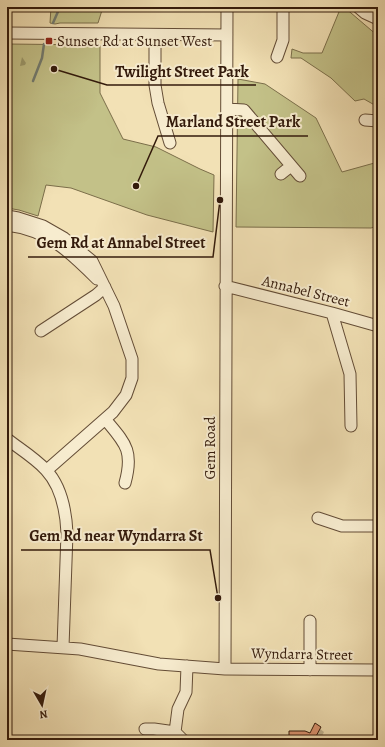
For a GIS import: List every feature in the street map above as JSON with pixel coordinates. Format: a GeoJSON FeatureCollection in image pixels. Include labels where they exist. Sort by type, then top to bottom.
{"type":"FeatureCollection","features":[{"type":"Feature","properties":{"kind":"street","name":"Gem Road"},"geometry":{"type":"LineString","coordinates":[[225,669],[227,7]]}},
{"type":"Feature","properties":{"kind":"street"},"geometry":{"type":"LineString","coordinates":[[277,57],[283,40],[283,7]]}},
{"type":"Feature","properties":{"kind":"street"},"geometry":{"type":"LineString","coordinates":[[358,7],[365,13],[378,19]]}},
{"type":"Feature","properties":{"kind":"street"},"geometry":{"type":"LineString","coordinates":[[7,33],[227,35]]}},
{"type":"Feature","properties":{"kind":"street"},"geometry":{"type":"LineString","coordinates":[[155,35],[156,85],[158,103],[170,143]]}},
{"type":"Feature","properties":{"kind":"street"},"geometry":{"type":"LineString","coordinates":[[227,109],[244,110],[300,176]]}},
{"type":"Feature","properties":{"kind":"street"},"geometry":{"type":"LineString","coordinates":[[365,120],[378,121]]}},
{"type":"Feature","properties":{"kind":"street"},"geometry":{"type":"LineString","coordinates":[[281,174],[291,166]]}},
{"type":"Feature","properties":{"kind":"street"},"geometry":{"type":"LineString","coordinates":[[7,216],[43,226],[64,238],[92,261],[114,306],[132,359],[132,378],[126,395],[113,412],[47,470]]}},
{"type":"Feature","properties":{"kind":"street"},"geometry":{"type":"LineString","coordinates":[[7,225],[17,226],[42,234],[62,246],[105,287]]}},
{"type":"Feature","properties":{"kind":"street","name":"Annabel Street"},"geometry":{"type":"LineString","coordinates":[[225,286],[332,312],[378,326]]}},
{"type":"Feature","properties":{"kind":"street"},"geometry":{"type":"LineString","coordinates":[[41,331],[96,295],[105,287]]}},
{"type":"Feature","properties":{"kind":"street"},"geometry":{"type":"LineString","coordinates":[[332,312],[350,374],[351,426]]}},
{"type":"Feature","properties":{"kind":"street"},"geometry":{"type":"LineString","coordinates":[[104,419],[123,440],[127,450],[129,460],[125,483]]}},
{"type":"Feature","properties":{"kind":"street"},"geometry":{"type":"LineString","coordinates":[[7,439],[47,470],[58,488],[66,518],[63,647]]}},
{"type":"Feature","properties":{"kind":"street"},"geometry":{"type":"LineString","coordinates":[[318,518],[342,526],[378,526]]}},
{"type":"Feature","properties":{"kind":"street"},"geometry":{"type":"LineString","coordinates":[[310,621],[310,670]]}},
{"type":"Feature","properties":{"kind":"street"},"geometry":{"type":"LineString","coordinates":[[7,644],[63,647],[158,664],[225,669]]}},
{"type":"Feature","properties":{"kind":"street"},"geometry":{"type":"LineString","coordinates":[[175,732],[178,709],[186,692],[187,666]]}},
{"type":"Feature","properties":{"kind":"street","name":"Wyndarra Street"},"geometry":{"type":"LineString","coordinates":[[225,669],[378,670]]}},
{"type":"Feature","properties":{"kind":"street"},"geometry":{"type":"LineString","coordinates":[[144,729],[175,732],[183,740]]}},
{"type":"Feature","properties":{"kind":"shaded area"},"geometry":{"type":"Polygon","coordinates":[[[51,7],[103,7],[98,23],[55,24],[50,23],[51,7]]]}},
{"type":"Feature","properties":{"kind":"shaded area"},"geometry":{"type":"Polygon","coordinates":[[[341,7],[344,7],[378,36],[378,107],[364,99],[355,101],[331,78],[301,58],[291,58],[292,49],[303,53],[322,53],[341,7]]]}},
{"type":"Feature","properties":{"kind":"shaded area"},"geometry":{"type":"Polygon","coordinates":[[[7,44],[100,45],[100,93],[123,139],[156,147],[214,175],[213,232],[147,215],[71,188],[46,185],[38,216],[7,208],[7,44]]]}},
{"type":"Feature","properties":{"kind":"shaded area"},"geometry":{"type":"Polygon","coordinates":[[[238,79],[265,84],[316,118],[342,172],[378,162],[378,226],[371,228],[236,227],[238,79]]]}},
{"type":"Feature","properties":{"kind":"building"},"geometry":{"type":"Polygon","coordinates":[[[315,723],[321,727],[314,740],[289,740],[289,731],[305,731],[310,733],[315,723]]]}},
{"type":"Feature","properties":{"kind":"waterway"},"geometry":{"type":"LineString","coordinates":[[33,7],[48,7]]}},
{"type":"Feature","properties":{"kind":"waterway"},"geometry":{"type":"LineString","coordinates":[[53,23],[60,7]]}},
{"type":"Feature","properties":{"kind":"waterway"},"geometry":{"type":"LineString","coordinates":[[33,81],[42,58],[44,44]]}},
{"type":"Feature","properties":{"kind":"place","name":"Sunset Rd at Sunset West"},"geometry":{"type":"Point","coordinates":[49,41]}},
{"type":"Feature","properties":{"kind":"place","name":"Twilight Street Park"},"geometry":{"type":"Point","coordinates":[54,69]}},
{"type":"Feature","properties":{"kind":"place","name":"Marland Street Park"},"geometry":{"type":"Point","coordinates":[136,186]}},
{"type":"Feature","properties":{"kind":"place","name":"Gem Rd at Annabel Street"},"geometry":{"type":"Point","coordinates":[220,200]}},
{"type":"Feature","properties":{"kind":"place","name":"Gem Rd near Wyndarra St"},"geometry":{"type":"Point","coordinates":[218,598]}}]}
